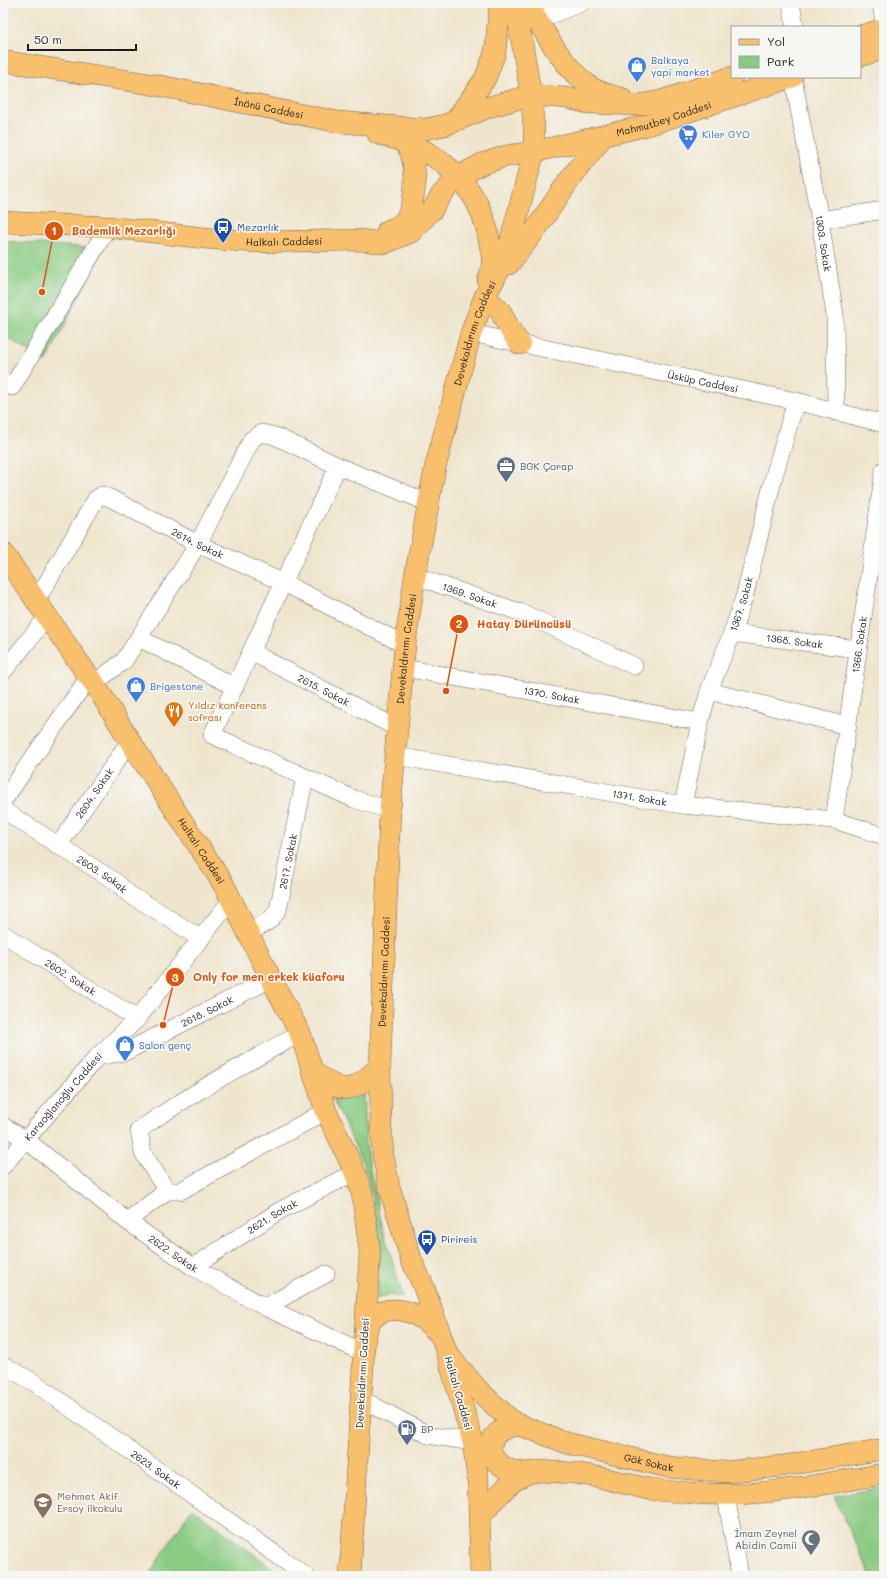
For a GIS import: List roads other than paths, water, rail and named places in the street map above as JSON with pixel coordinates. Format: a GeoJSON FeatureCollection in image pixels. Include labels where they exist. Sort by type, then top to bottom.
{"type":"FeatureCollection","features":[{"type":"Feature","properties":{"kind":"main road"},"geometry":{"type":"LineString","coordinates":[[455,121],[472,100],[488,73],[495,53],[500,3]]}},
{"type":"Feature","properties":{"kind":"main road","name":"Devekaldırımı Caddesi"},"geometry":{"type":"LineString","coordinates":[[398,1219],[383,1155],[380,1066],[390,810],[395,756],[406,645],[415,576],[435,468],[471,333],[485,296],[506,258],[534,152],[534,127],[531,95],[519,25],[513,3]]}},
{"type":"Feature","properties":{"kind":"main road"},"geometry":{"type":"LineString","coordinates":[[532,11],[561,56],[590,87],[638,105]]}},
{"type":"Feature","properties":{"kind":"main road"},"geometry":{"type":"LineString","coordinates":[[861,36],[884,29]]}},
{"type":"Feature","properties":{"kind":"main road"},"geometry":{"type":"LineString","coordinates":[[861,56],[884,49]]}},
{"type":"Feature","properties":{"kind":"main road","name":"İnönü Caddesi"},"geometry":{"type":"LineString","coordinates":[[3,61],[156,85],[338,122],[425,129],[445,125],[489,107],[531,95]]}},
{"type":"Feature","properties":{"kind":"main road","name":"Mahmutbey Caddesi"},"geometry":{"type":"LineString","coordinates":[[531,95],[566,98],[588,103],[638,105],[661,101],[731,77]]}},
{"type":"Feature","properties":{"kind":"main road","name":"Mahmutbey Caddesi"},"geometry":{"type":"LineString","coordinates":[[534,152],[648,125],[789,78]]}},
{"type":"Feature","properties":{"kind":"main road"},"geometry":{"type":"LineString","coordinates":[[338,122],[403,141],[421,148],[444,163],[459,176],[480,206],[488,228],[492,262],[485,296]]}},
{"type":"Feature","properties":{"kind":"main road"},"geometry":{"type":"LineString","coordinates":[[485,296],[536,229],[570,179],[603,136]]}},
{"type":"Feature","properties":{"kind":"main road"},"geometry":{"type":"LineString","coordinates":[[360,240],[398,227],[406,219],[413,199],[414,170],[408,146],[403,141]]}},
{"type":"Feature","properties":{"kind":"main road","name":"Halkalı Caddesi"},"geometry":{"type":"LineString","coordinates":[[3,222],[108,227],[255,242],[360,240],[385,243],[411,232],[432,210],[442,194],[459,176],[482,164],[506,156],[534,152]]}},
{"type":"Feature","properties":{"kind":"main road"},"geometry":{"type":"LineString","coordinates":[[485,296],[501,312],[509,328],[520,344]]}},
{"type":"Feature","properties":{"kind":"main road","name":"Halkalı Caddesi"},"geometry":{"type":"LineString","coordinates":[[3,553],[91,680],[220,878],[232,899],[300,1034],[326,1111],[355,1172]]}},
{"type":"Feature","properties":{"kind":"main road"},"geometry":{"type":"LineString","coordinates":[[312,1071],[331,1085],[342,1088],[351,1088],[367,1079],[380,1066]]}},
{"type":"Feature","properties":{"kind":"main road","name":"Devekaldırımı Caddesi"},"geometry":{"type":"LineString","coordinates":[[350,1576],[370,1252],[362,1193],[355,1172]]}},
{"type":"Feature","properties":{"kind":"main road","name":"Halkalı Caddesi"},"geometry":{"type":"LineString","coordinates":[[398,1219],[411,1260],[423,1285],[444,1344],[473,1442],[478,1480],[481,1576]]}},
{"type":"Feature","properties":{"kind":"main road"},"geometry":{"type":"LineString","coordinates":[[363,1348],[369,1324],[383,1311],[392,1309],[412,1313],[423,1320],[444,1344]]}},
{"type":"Feature","properties":{"kind":"main road","name":"Gök Sokak"},"geometry":{"type":"LineString","coordinates":[[444,1344],[480,1392],[514,1422],[567,1443],[668,1467],[725,1472],[782,1466],[884,1450]]}},
{"type":"Feature","properties":{"kind":"main road"},"geometry":{"type":"LineString","coordinates":[[522,1425],[502,1429],[496,1435],[491,1449],[493,1458],[500,1466],[510,1471],[530,1473]]}},
{"type":"Feature","properties":{"kind":"main road"},"geometry":{"type":"LineString","coordinates":[[479,1517],[514,1481],[536,1471],[569,1472],[594,1476],[650,1489],[726,1496],[795,1489],[884,1474]]}},
{"type":"Feature","properties":{"kind":"street"},"geometry":{"type":"LineString","coordinates":[[532,11],[581,3]]}},
{"type":"Feature","properties":{"kind":"street"},"geometry":{"type":"LineString","coordinates":[[791,3],[795,26]]}},
{"type":"Feature","properties":{"kind":"street"},"geometry":{"type":"LineString","coordinates":[[881,3],[884,24]]}},
{"type":"Feature","properties":{"kind":"street","name":"1303. Sokak"},"geometry":{"type":"LineString","coordinates":[[792,78],[820,220],[835,315],[836,412]]}},
{"type":"Feature","properties":{"kind":"street"},"geometry":{"type":"LineString","coordinates":[[820,220],[884,210]]}},
{"type":"Feature","properties":{"kind":"street"},"geometry":{"type":"LineString","coordinates":[[3,381],[12,387],[108,227]]}},
{"type":"Feature","properties":{"kind":"street","name":"Üsküp Caddesi"},"geometry":{"type":"LineString","coordinates":[[471,333],[796,402],[884,424]]}},
{"type":"Feature","properties":{"kind":"street","name":"1367. Sokak"},"geometry":{"type":"LineString","coordinates":[[683,805],[700,722],[709,691],[732,633],[745,594],[774,476],[796,402]]}},
{"type":"Feature","properties":{"kind":"street"},"geometry":{"type":"LineString","coordinates":[[3,801],[91,680],[124,661],[198,544],[252,439],[262,433],[275,436],[338,466],[429,503]]}},
{"type":"Feature","properties":{"kind":"street"},"geometry":{"type":"LineString","coordinates":[[338,466],[212,735],[354,799],[390,810]]}},
{"type":"Feature","properties":{"kind":"street","name":"1366. Sokak"},"geometry":{"type":"LineString","coordinates":[[834,820],[884,470]]}},
{"type":"Feature","properties":{"kind":"street","name":"2614. Sokak"},"geometry":{"type":"LineString","coordinates":[[34,597],[42,591],[96,499],[102,496],[110,498],[198,544],[284,583],[406,645]]}},
{"type":"Feature","properties":{"kind":"street","name":"1369. Sokak"},"geometry":{"type":"LineString","coordinates":[[415,576],[525,614],[634,666]]}},
{"type":"Feature","properties":{"kind":"street"},"geometry":{"type":"LineString","coordinates":[[3,672],[47,617]]}},
{"type":"Feature","properties":{"kind":"street","name":"1368. Sokak"},"geometry":{"type":"LineString","coordinates":[[732,633],[858,650]]}},
{"type":"Feature","properties":{"kind":"street"},"geometry":{"type":"LineString","coordinates":[[139,638],[234,687]]}},
{"type":"Feature","properties":{"kind":"street","name":"2615. Sokak"},"geometry":{"type":"LineString","coordinates":[[251,652],[398,728]]}},
{"type":"Feature","properties":{"kind":"street","name":"1370. Sokak"},"geometry":{"type":"LineString","coordinates":[[404,668],[700,722]]}},
{"type":"Feature","properties":{"kind":"street"},"geometry":{"type":"LineString","coordinates":[[709,691],[848,726]]}},
{"type":"Feature","properties":{"kind":"street","name":"2604. Sokak"},"geometry":{"type":"LineString","coordinates":[[58,846],[130,741]]}},
{"type":"Feature","properties":{"kind":"street","name":"1371. Sokak"},"geometry":{"type":"LineString","coordinates":[[395,756],[683,805],[834,820],[884,836]]}},
{"type":"Feature","properties":{"kind":"street","name":"2617. Sokak"},"geometry":{"type":"LineString","coordinates":[[249,933],[270,920],[278,910],[305,777]]}},
{"type":"Feature","properties":{"kind":"street","name":"2603. Sokak"},"geometry":{"type":"LineString","coordinates":[[3,810],[116,882],[130,895],[201,939]]}},
{"type":"Feature","properties":{"kind":"street","name":"Karaoğlanoğlu Caddesi"},"geometry":{"type":"LineString","coordinates":[[3,1166],[98,1057],[137,1019],[232,899]]}},
{"type":"Feature","properties":{"kind":"street","name":"2602. Sokak"},"geometry":{"type":"LineString","coordinates":[[3,934],[137,1019]]}},
{"type":"Feature","properties":{"kind":"street","name":"2618. Sokak"},"geometry":{"type":"LineString","coordinates":[[98,1057],[125,1052],[271,979]]}},
{"type":"Feature","properties":{"kind":"street"},"geometry":{"type":"LineString","coordinates":[[167,1191],[143,1153],[139,1130],[227,1074],[300,1034]]}},
{"type":"Feature","properties":{"kind":"street"},"geometry":{"type":"LineString","coordinates":[[127,1220],[167,1191],[180,1191],[326,1111]]}},
{"type":"Feature","properties":{"kind":"street","name":"2622. Sokak"},"geometry":{"type":"LineString","coordinates":[[3,1126],[25,1140],[127,1220],[193,1267],[265,1307],[363,1348]]}},
{"type":"Feature","properties":{"kind":"street","name":"2621. Sokak"},"geometry":{"type":"LineString","coordinates":[[193,1267],[279,1211],[355,1172]]}},
{"type":"Feature","properties":{"kind":"street"},"geometry":{"type":"LineString","coordinates":[[265,1307],[326,1274]]}},
{"type":"Feature","properties":{"kind":"street","name":"2623. Sokak"},"geometry":{"type":"LineString","coordinates":[[3,1365],[36,1383],[306,1576]]}},
{"type":"Feature","properties":{"kind":"street"},"geometry":{"type":"LineString","coordinates":[[361,1400],[428,1435],[473,1442]]}},
{"type":"Feature","properties":{"kind":"street"},"geometry":{"type":"LineString","coordinates":[[726,1496],[740,1576]]}},
{"type":"Feature","properties":{"kind":"place","name":"Balkaya yapi market"},"geometry":{"type":"Point","coordinates":[637,83]}},
{"type":"Feature","properties":{"kind":"place","name":"Kiler GYO"},"geometry":{"type":"Point","coordinates":[688,151]}},
{"type":"Feature","properties":{"kind":"place","name":"Mezarlık"},"geometry":{"type":"Point","coordinates":[223,244]}},
{"type":"Feature","properties":{"kind":"place","name":"Bademlik Mezarlığı"},"geometry":{"type":"Point","coordinates":[42,292]}},
{"type":"Feature","properties":{"kind":"place","name":"BGK Çorap"},"geometry":{"type":"Point","coordinates":[506,483]}},
{"type":"Feature","properties":{"kind":"place","name":"Hatay Dürüncüsü"},"geometry":{"type":"Point","coordinates":[446,691]}},
{"type":"Feature","properties":{"kind":"place","name":"Brigestone"},"geometry":{"type":"Point","coordinates":[136,703]}},
{"type":"Feature","properties":{"kind":"place","name":"Yıldız konferans sofrası"},"geometry":{"type":"Point","coordinates":[174,728]}},
{"type":"Feature","properties":{"kind":"place","name":"Only for men erkek küaforu"},"geometry":{"type":"Point","coordinates":[163,1025]}},
{"type":"Feature","properties":{"kind":"place","name":"Salon genç"},"geometry":{"type":"Point","coordinates":[125,1062]}},
{"type":"Feature","properties":{"kind":"place","name":"Pirireis"},"geometry":{"type":"Point","coordinates":[427,1256]}},
{"type":"Feature","properties":{"kind":"place","name":"BP"},"geometry":{"type":"Point","coordinates":[407,1446]}},
{"type":"Feature","properties":{"kind":"place","name":"Mehmet Akif Ersoy ilkokulu"},"geometry":{"type":"Point","coordinates":[43,1519]}},
{"type":"Feature","properties":{"kind":"place","name":"İmam Zeynel Abidin Camii"},"geometry":{"type":"Point","coordinates":[811,1556]}}]}
